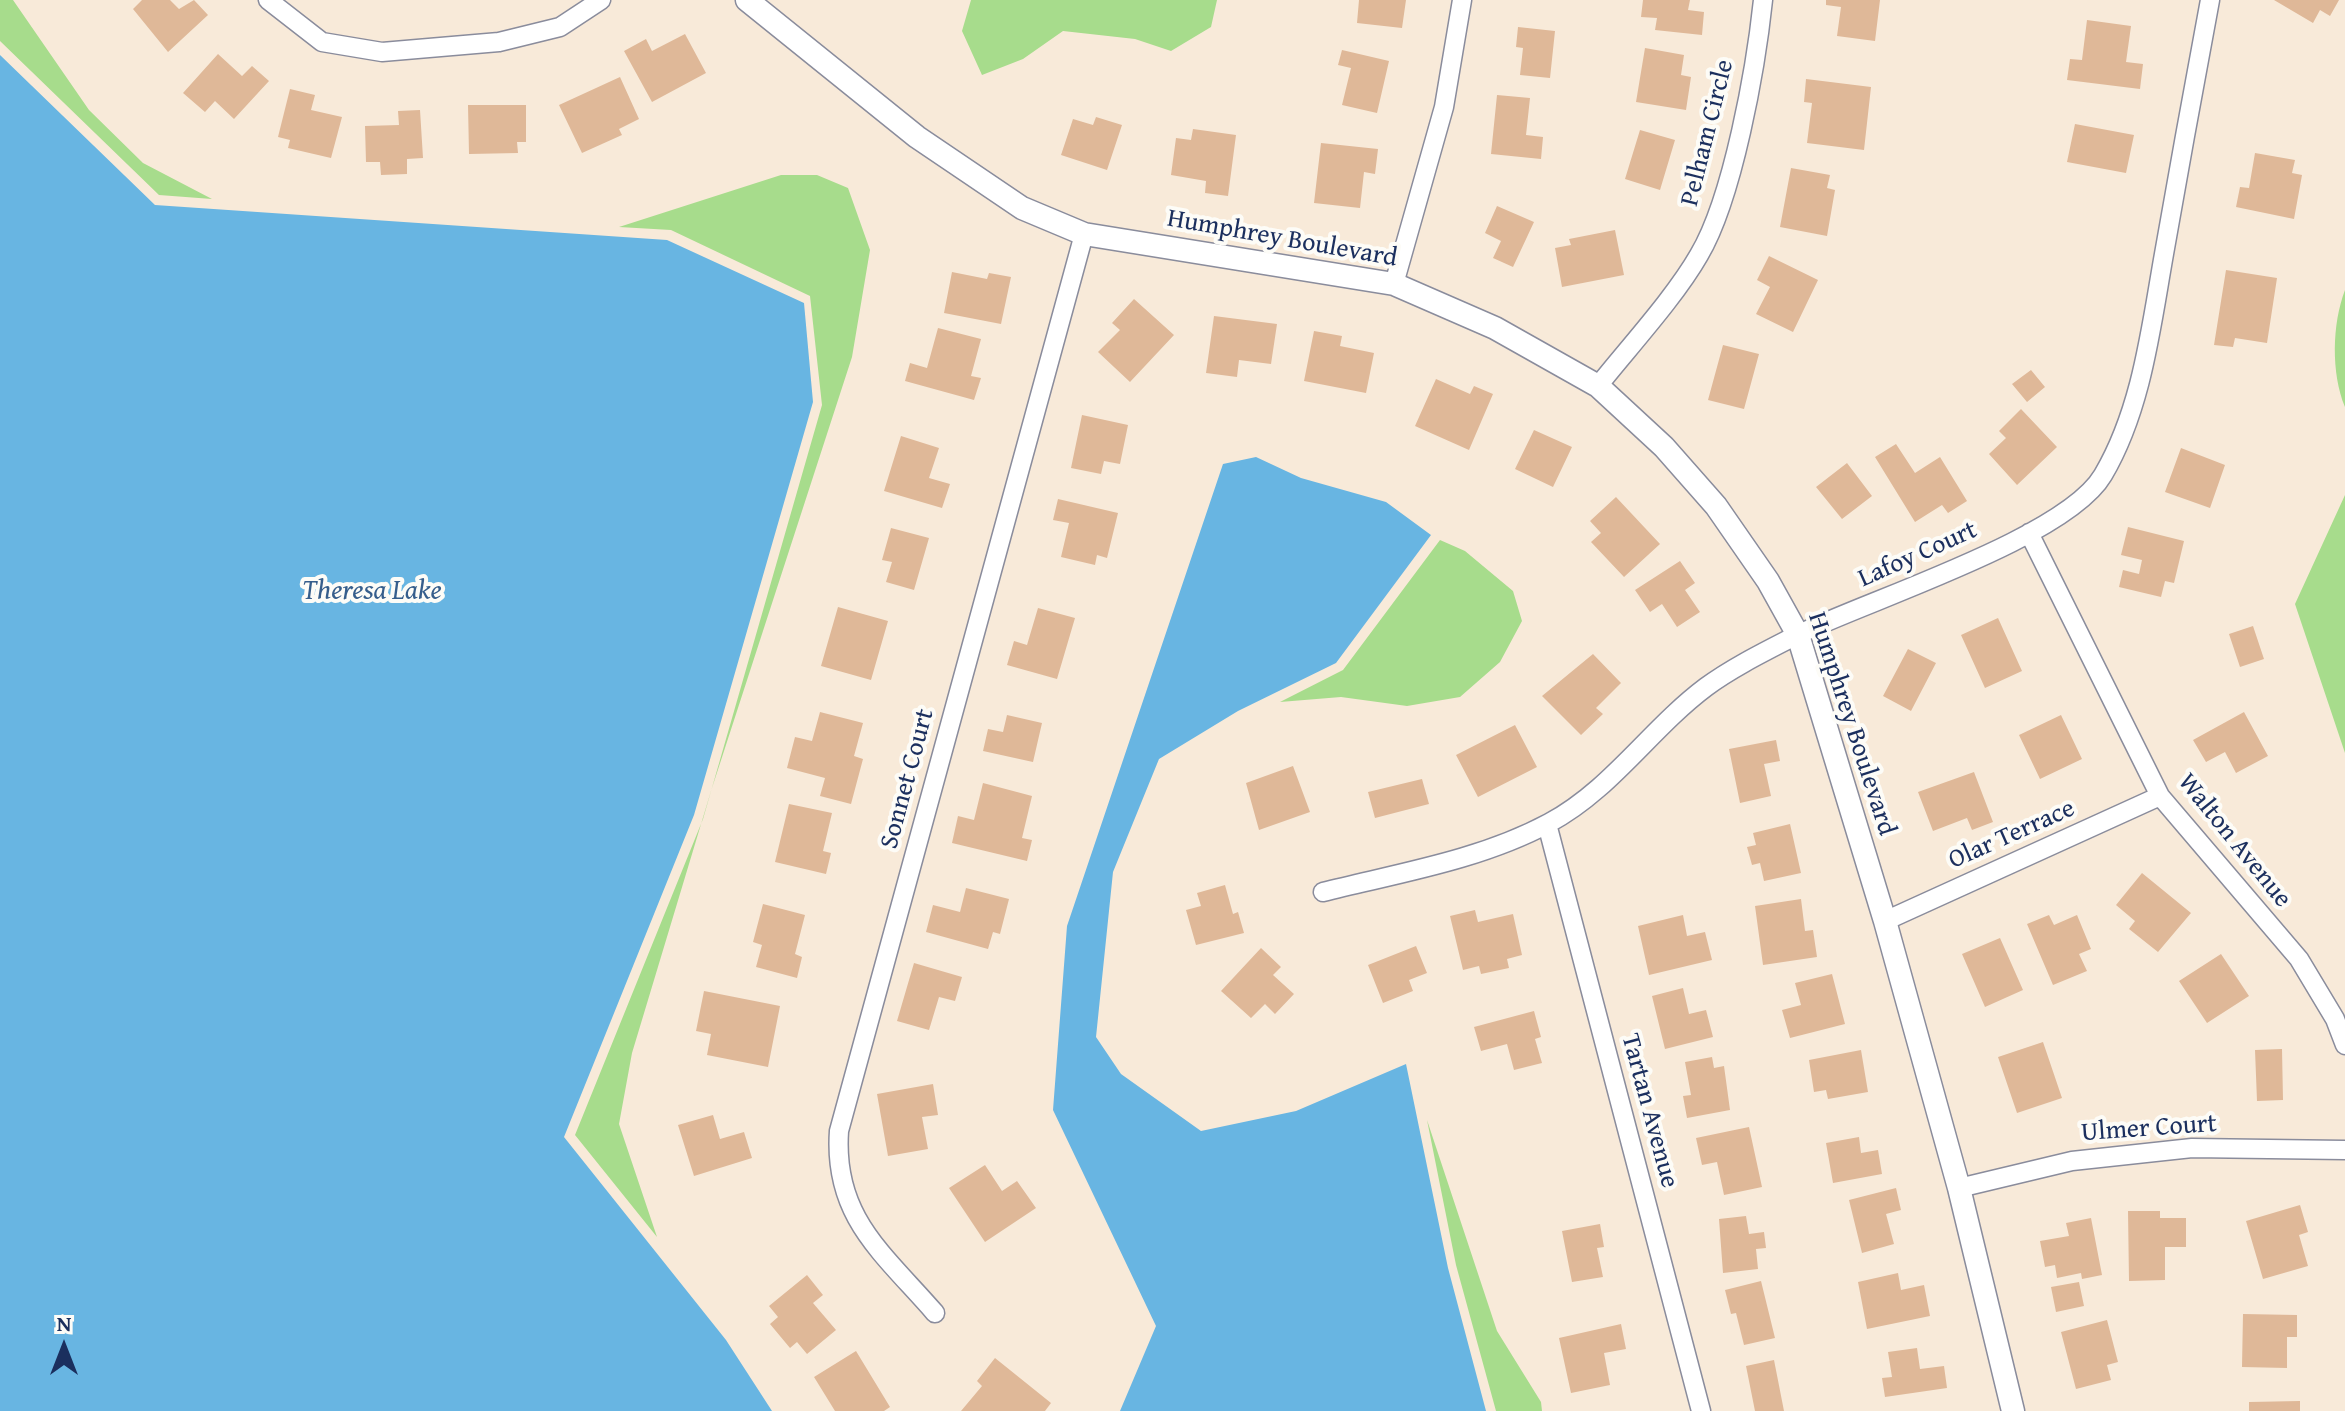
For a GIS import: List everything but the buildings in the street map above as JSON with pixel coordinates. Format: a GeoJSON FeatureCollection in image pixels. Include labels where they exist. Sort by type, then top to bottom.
{"type":"FeatureCollection","features":[{"type":"Feature","properties":{"kind":"street"},"geometry":{"type":"LineString","coordinates":[[268,0],[322,42],[382,52],[499,42],[560,27],[601,0]]}},
{"type":"Feature","properties":{"kind":"street","name":"Humphrey Boulevard"},"geometry":{"type":"LineString","coordinates":[[747,0],[917,137],[1022,208],[1084,234],[1394,284],[1495,328],[1598,386],[1664,447],[1716,506],[1768,581],[1798,635],[1885,921],[1959,1188],[2013,1411]]}},
{"type":"Feature","properties":{"kind":"street"},"geometry":{"type":"LineString","coordinates":[[1394,284],[1444,107],[1462,0]]}},
{"type":"Feature","properties":{"kind":"street","name":"Pelham Circle"},"geometry":{"type":"LineString","coordinates":[[1598,386],[1700,254],[1728,181],[1759,35],[1763,0]]}},
{"type":"Feature","properties":{"kind":"street","name":"Lafoy Court"},"geometry":{"type":"LineString","coordinates":[[1323,892],[1483,852],[1547,824],[1590,799],[1633,752],[1707,686],[1798,635],[2029,533],[2069,508],[2102,477],[2126,424],[2145,360],[2210,0]]}},
{"type":"Feature","properties":{"kind":"street","name":"Sonnet Court"},"geometry":{"type":"LineString","coordinates":[[935,1313],[858,1224],[844,1196],[837,1159],[839,1131],[1084,234]]}},
{"type":"Feature","properties":{"kind":"street","name":"Walton Avenue"},"geometry":{"type":"LineString","coordinates":[[2029,533],[2160,796],[2299,959],[2335,1019],[2345,1045]]}},
{"type":"Feature","properties":{"kind":"street","name":"Olar Terrace"},"geometry":{"type":"LineString","coordinates":[[1885,921],[2160,796]]}},
{"type":"Feature","properties":{"kind":"street","name":"Tartan Avenue"},"geometry":{"type":"LineString","coordinates":[[1547,824],[1701,1411]]}},
{"type":"Feature","properties":{"kind":"street","name":"Ulmer Court"},"geometry":{"type":"LineString","coordinates":[[1959,1188],[2072,1161],[2192,1148],[2345,1150]]}},
{"type":"Feature","properties":{"kind":"green space"},"geometry":{"type":"Polygon","coordinates":[[[0,0],[13,0],[89,110],[143,163],[212,199],[159,195],[0,41],[0,0]]]}},
{"type":"Feature","properties":{"kind":"green space"},"geometry":{"type":"Polygon","coordinates":[[[971,0],[1217,0],[1211,27],[1171,51],[1135,39],[1063,31],[1023,59],[982,75],[962,31],[971,0]]]}},
{"type":"Feature","properties":{"kind":"green space"},"geometry":{"type":"Polygon","coordinates":[[[781,175],[817,175],[848,188],[870,250],[852,357],[711,790],[822,405],[810,296],[671,230],[619,227],[781,175]]]}},
{"type":"Feature","properties":{"kind":"green space"},"geometry":{"type":"Polygon","coordinates":[[[2345,290],[2345,407],[2337,379],[2335,348],[2345,290]]]}},
{"type":"Feature","properties":{"kind":"green space"},"geometry":{"type":"Polygon","coordinates":[[[2345,495],[2345,753],[2295,604],[2345,495]]]}},
{"type":"Feature","properties":{"kind":"green space"},"geometry":{"type":"Polygon","coordinates":[[[1440,540],[1465,551],[1513,591],[1522,621],[1500,662],[1460,697],[1407,706],[1341,697],[1280,702],[1343,670],[1440,540]]]}},
{"type":"Feature","properties":{"kind":"green space"},"geometry":{"type":"Polygon","coordinates":[[[701,823],[632,1053],[619,1124],[657,1237],[575,1135],[701,823]]]}},
{"type":"Feature","properties":{"kind":"green space"},"geometry":{"type":"Polygon","coordinates":[[[1427,1120],[1497,1331],[1541,1402],[1542,1411],[1496,1411],[1456,1265],[1427,1120]]]}},
{"type":"Feature","properties":{"kind":"water","name":"Theresa Lake"},"geometry":{"type":"Polygon","coordinates":[[[0,55],[155,205],[667,240],[804,303],[813,402],[694,815],[564,1137],[726,1340],[772,1411],[0,1411],[0,55]]]}},
{"type":"Feature","properties":{"kind":"water"},"geometry":{"type":"Polygon","coordinates":[[[1256,457],[1301,478],[1386,502],[1431,535],[1336,663],[1238,711],[1159,759],[1113,872],[1096,1037],[1121,1074],[1201,1131],[1296,1111],[1406,1064],[1448,1268],[1486,1411],[1120,1411],[1156,1326],[1053,1110],[1067,926],[1223,464],[1256,457]]]}}]}
